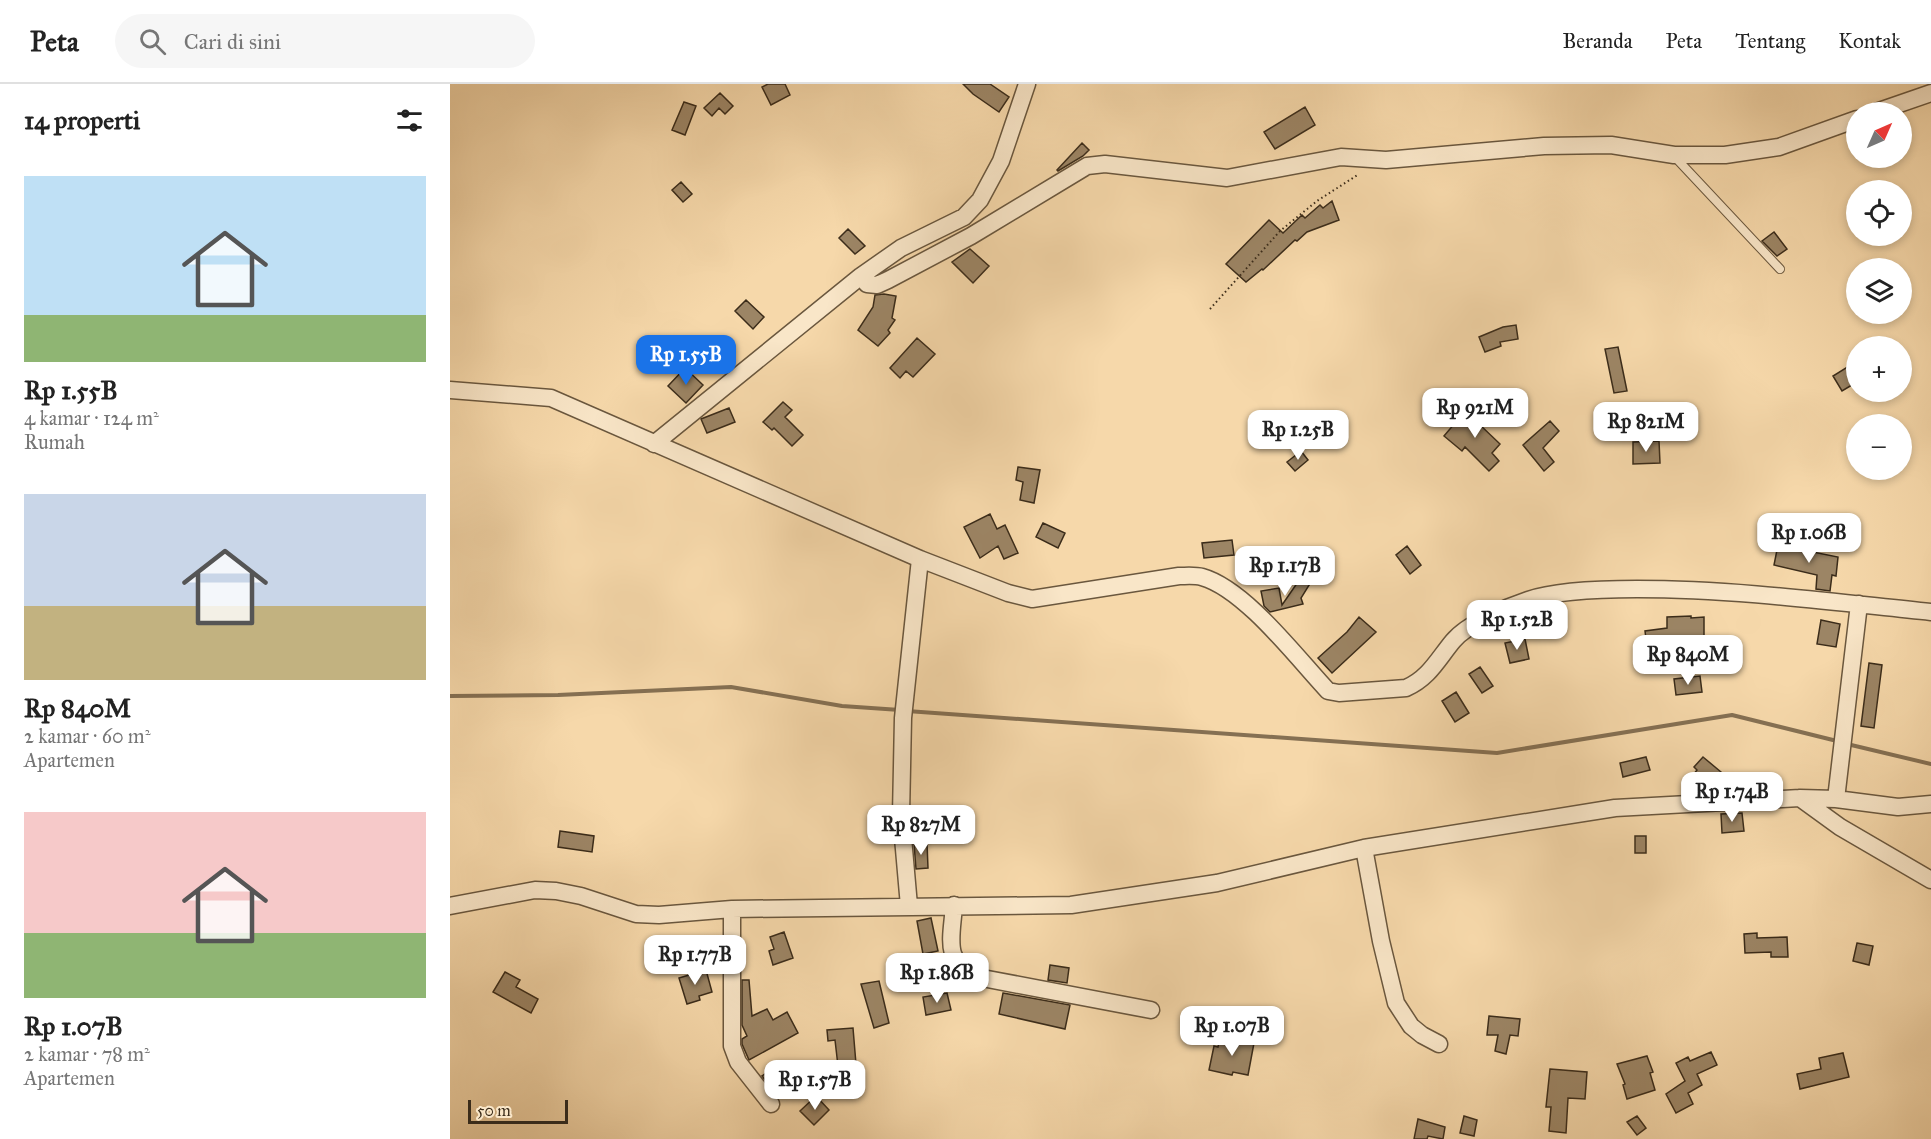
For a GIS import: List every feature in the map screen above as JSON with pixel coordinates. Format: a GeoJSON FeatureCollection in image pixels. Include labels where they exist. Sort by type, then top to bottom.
{"type":"FeatureCollection","features":[{"type":"Feature","properties":{"kind":"street"},"geometry":{"type":"LineString","coordinates":[[654,444],[861,276],[901,248],[964,217],[980,200],[1001,161],[1027,84]]}},
{"type":"Feature","properties":{"kind":"street"},"geometry":{"type":"LineString","coordinates":[[1905,102],[1931,93]]}},
{"type":"Feature","properties":{"kind":"street"},"geometry":{"type":"LineString","coordinates":[[861,276],[867,284],[876,285],[888,280],[971,236],[1087,166],[1105,164],[1227,178],[1341,157],[1382,160],[1544,146],[1600,145],[1674,155],[1753,152],[1779,147],[1846,123]]}},
{"type":"Feature","properties":{"kind":"street"},"geometry":{"type":"LineString","coordinates":[[450,390],[551,398],[920,559],[1008,593],[1032,599],[1179,576],[1201,576],[1224,587],[1276,631],[1328,691],[1339,693],[1397,689],[1414,684],[1437,665],[1454,639],[1477,622],[1530,599],[1597,590],[1707,590],[1931,612]]}},
{"type":"Feature","properties":{"kind":"street"},"geometry":{"type":"LineString","coordinates":[[909,906],[901,815],[903,718],[920,559]]}},
{"type":"Feature","properties":{"kind":"street"},"geometry":{"type":"LineString","coordinates":[[1836,798],[1859,604]]}},
{"type":"Feature","properties":{"kind":"street"},"geometry":{"type":"LineString","coordinates":[[1800,798],[1840,827],[1931,880]]}},
{"type":"Feature","properties":{"kind":"street"},"geometry":{"type":"LineString","coordinates":[[450,906],[535,890],[581,896],[636,914],[659,915],[732,909],[1071,905],[1217,883],[1364,848],[1615,808],[1800,798],[1836,798],[1898,807],[1931,804]]}},
{"type":"Feature","properties":{"kind":"street"},"geometry":{"type":"LineString","coordinates":[[1364,848],[1381,941],[1396,1003],[1412,1026],[1422,1035],[1439,1044]]}},
{"type":"Feature","properties":{"kind":"street"},"geometry":{"type":"LineString","coordinates":[[954,905],[951,953],[955,962],[963,970],[977,976],[1151,1010]]}},
{"type":"Feature","properties":{"kind":"street"},"geometry":{"type":"LineString","coordinates":[[732,909],[732,1046],[738,1062],[771,1104]]}},
{"type":"Feature","properties":{"kind":"lane"},"geometry":{"type":"LineString","coordinates":[[1674,155],[1780,268]]}},
{"type":"Feature","properties":{"kind":"path"},"geometry":{"type":"LineString","coordinates":[[1210,309],[1280,231],[1317,201],[1382,160]]}},
{"type":"Feature","properties":{"kind":"building"},"geometry":{"type":"Polygon","coordinates":[[[768,84],[785,84],[790,95],[771,105],[762,87],[768,84]]]}},
{"type":"Feature","properties":{"kind":"building"},"geometry":{"type":"Polygon","coordinates":[[[963,84],[990,84],[1009,97],[999,112],[963,84]]]}},
{"type":"Feature","properties":{"kind":"building"},"geometry":{"type":"Polygon","coordinates":[[[720,93],[733,106],[725,114],[719,108],[712,116],[704,108],[720,93]]]}},
{"type":"Feature","properties":{"kind":"building"},"geometry":{"type":"Polygon","coordinates":[[[684,102],[696,106],[685,135],[672,130],[684,102]]]}},
{"type":"Feature","properties":{"kind":"building"},"geometry":{"type":"Polygon","coordinates":[[[1305,107],[1315,125],[1275,149],[1264,132],[1305,107]]]}},
{"type":"Feature","properties":{"kind":"building"},"geometry":{"type":"Polygon","coordinates":[[[1082,143],[1089,150],[1058,171],[1057,170],[1082,143]]]}},
{"type":"Feature","properties":{"kind":"building"},"geometry":{"type":"Polygon","coordinates":[[[681,182],[692,194],[683,202],[672,190],[681,182]]]}},
{"type":"Feature","properties":{"kind":"building"},"geometry":{"type":"Polygon","coordinates":[[[1332,201],[1339,220],[1307,232],[1297,241],[1295,240],[1263,270],[1246,282],[1226,264],[1269,220],[1283,233],[1302,215],[1305,218],[1320,205],[1323,208],[1332,201]]]}},
{"type":"Feature","properties":{"kind":"building"},"geometry":{"type":"Polygon","coordinates":[[[848,229],[865,246],[855,254],[839,238],[848,229]]]}},
{"type":"Feature","properties":{"kind":"building"},"geometry":{"type":"Polygon","coordinates":[[[1774,232],[1787,249],[1777,256],[1762,241],[1774,232]]]}},
{"type":"Feature","properties":{"kind":"building"},"geometry":{"type":"Polygon","coordinates":[[[970,249],[989,266],[973,283],[952,262],[970,249]]]}},
{"type":"Feature","properties":{"kind":"building"},"geometry":{"type":"Polygon","coordinates":[[[875,295],[896,296],[892,318],[895,320],[888,330],[890,333],[878,346],[858,330],[873,307],[875,295]]]}},
{"type":"Feature","properties":{"kind":"building"},"geometry":{"type":"Polygon","coordinates":[[[746,300],[764,317],[753,329],[735,311],[746,300]]]}},
{"type":"Feature","properties":{"kind":"building"},"geometry":{"type":"Polygon","coordinates":[[[1516,325],[1518,339],[1500,342],[1501,346],[1485,352],[1479,337],[1503,327],[1516,325]]]}},
{"type":"Feature","properties":{"kind":"building"},"geometry":{"type":"Polygon","coordinates":[[[917,338],[935,354],[913,377],[906,371],[900,378],[890,368],[917,338]]]}},
{"type":"Feature","properties":{"kind":"building"},"geometry":{"type":"Polygon","coordinates":[[[1618,347],[1627,391],[1614,393],[1605,349],[1618,347]]]}},
{"type":"Feature","properties":{"kind":"building"},"geometry":{"type":"Polygon","coordinates":[[[685,368],[703,385],[686,403],[668,386],[685,368]]]}},
{"type":"Feature","properties":{"kind":"building"},"geometry":{"type":"Polygon","coordinates":[[[1846,368],[1846,389],[1842,391],[1833,376],[1846,368]]]}},
{"type":"Feature","properties":{"kind":"building"},"geometry":{"type":"Polygon","coordinates":[[[783,402],[792,410],[785,417],[803,435],[792,446],[774,428],[772,430],[763,422],[783,402]]]}},
{"type":"Feature","properties":{"kind":"building"},"geometry":{"type":"Polygon","coordinates":[[[1475,407],[1484,416],[1478,423],[1500,444],[1492,453],[1499,461],[1489,471],[1465,447],[1462,451],[1444,436],[1455,423],[1458,426],[1475,407]]]}},
{"type":"Feature","properties":{"kind":"building"},"geometry":{"type":"Polygon","coordinates":[[[729,408],[735,422],[707,433],[701,419],[729,408]]]}},
{"type":"Feature","properties":{"kind":"building"},"geometry":{"type":"Polygon","coordinates":[[[1550,421],[1559,431],[1543,448],[1554,462],[1544,471],[1523,445],[1550,421]]]}},
{"type":"Feature","properties":{"kind":"building"},"geometry":{"type":"Polygon","coordinates":[[[1659,441],[1660,463],[1633,464],[1633,442],[1659,441]]]}},
{"type":"Feature","properties":{"kind":"building"},"geometry":{"type":"Polygon","coordinates":[[[1301,451],[1308,460],[1295,471],[1287,462],[1301,451]]]}},
{"type":"Feature","properties":{"kind":"building"},"geometry":{"type":"Polygon","coordinates":[[[1018,467],[1040,470],[1034,503],[1020,500],[1023,482],[1016,480],[1018,467]]]}},
{"type":"Feature","properties":{"kind":"building"},"geometry":{"type":"Polygon","coordinates":[[[990,514],[997,529],[1005,525],[1018,553],[1004,559],[998,546],[980,558],[964,527],[990,514]]]}},
{"type":"Feature","properties":{"kind":"building"},"geometry":{"type":"Polygon","coordinates":[[[1043,523],[1065,533],[1058,548],[1036,537],[1043,523]]]}},
{"type":"Feature","properties":{"kind":"building"},"geometry":{"type":"Polygon","coordinates":[[[1232,540],[1234,555],[1204,558],[1202,543],[1232,540]]]}},
{"type":"Feature","properties":{"kind":"building"},"geometry":{"type":"Polygon","coordinates":[[[1778,545],[1838,557],[1836,576],[1832,575],[1830,591],[1816,589],[1817,575],[1774,565],[1778,545]]]}},
{"type":"Feature","properties":{"kind":"building"},"geometry":{"type":"Polygon","coordinates":[[[1407,546],[1421,565],[1410,574],[1396,555],[1407,546]]]}},
{"type":"Feature","properties":{"kind":"building"},"geometry":{"type":"Polygon","coordinates":[[[1302,576],[1311,582],[1301,598],[1303,604],[1270,612],[1264,606],[1261,591],[1279,588],[1282,605],[1302,576]]]}},
{"type":"Feature","properties":{"kind":"building"},"geometry":{"type":"Polygon","coordinates":[[[1691,616],[1691,618],[1704,617],[1704,637],[1692,637],[1692,644],[1647,647],[1645,631],[1667,628],[1667,617],[1691,616]]]}},
{"type":"Feature","properties":{"kind":"building"},"geometry":{"type":"Polygon","coordinates":[[[1359,617],[1376,632],[1332,673],[1318,658],[1347,632],[1359,617]]]}},
{"type":"Feature","properties":{"kind":"building"},"geometry":{"type":"Polygon","coordinates":[[[1821,620],[1840,624],[1836,647],[1817,644],[1821,620]]]}},
{"type":"Feature","properties":{"kind":"building"},"geometry":{"type":"Polygon","coordinates":[[[1525,639],[1529,659],[1510,663],[1505,643],[1525,639]]]}},
{"type":"Feature","properties":{"kind":"building"},"geometry":{"type":"Polygon","coordinates":[[[1869,663],[1882,665],[1874,728],[1861,726],[1869,663]]]}},
{"type":"Feature","properties":{"kind":"building"},"geometry":{"type":"Polygon","coordinates":[[[1480,667],[1493,686],[1482,693],[1469,674],[1480,667]]]}},
{"type":"Feature","properties":{"kind":"building"},"geometry":{"type":"Polygon","coordinates":[[[1700,676],[1702,692],[1676,695],[1674,679],[1700,676]]]}},
{"type":"Feature","properties":{"kind":"building"},"geometry":{"type":"Polygon","coordinates":[[[1456,692],[1469,713],[1455,722],[1442,701],[1456,692]]]}},
{"type":"Feature","properties":{"kind":"building"},"geometry":{"type":"Polygon","coordinates":[[[1646,757],[1650,770],[1623,777],[1620,763],[1646,757]]]}},
{"type":"Feature","properties":{"kind":"building"},"geometry":{"type":"Polygon","coordinates":[[[1703,757],[1721,772],[1705,791],[1700,792],[1686,784],[1697,770],[1694,767],[1703,757]]]}},
{"type":"Feature","properties":{"kind":"building"},"geometry":{"type":"Polygon","coordinates":[[[1742,813],[1744,831],[1722,833],[1721,814],[1742,813]]]}},
{"type":"Feature","properties":{"kind":"building"},"geometry":{"type":"Polygon","coordinates":[[[560,831],[594,836],[592,852],[558,847],[560,831]]]}},
{"type":"Feature","properties":{"kind":"building"},"geometry":{"type":"Polygon","coordinates":[[[1635,836],[1646,836],[1646,853],[1635,853],[1635,836]]]}},
{"type":"Feature","properties":{"kind":"building"},"geometry":{"type":"Polygon","coordinates":[[[914,843],[927,843],[928,868],[916,869],[914,843]]]}},
{"type":"Feature","properties":{"kind":"building"},"geometry":{"type":"Polygon","coordinates":[[[931,918],[938,951],[923,954],[917,921],[931,918]]]}},
{"type":"Feature","properties":{"kind":"building"},"geometry":{"type":"Polygon","coordinates":[[[784,932],[793,958],[773,965],[769,951],[774,949],[770,937],[784,932]]]}},
{"type":"Feature","properties":{"kind":"building"},"geometry":{"type":"Polygon","coordinates":[[[1757,933],[1757,938],[1787,937],[1788,957],[1771,957],[1771,952],[1745,953],[1744,934],[1757,933]]]}},
{"type":"Feature","properties":{"kind":"building"},"geometry":{"type":"Polygon","coordinates":[[[1857,943],[1873,946],[1869,965],[1853,961],[1857,943]]]}},
{"type":"Feature","properties":{"kind":"building"},"geometry":{"type":"Polygon","coordinates":[[[1050,965],[1069,968],[1067,983],[1048,980],[1050,965]]]}},
{"type":"Feature","properties":{"kind":"building"},"geometry":{"type":"Polygon","coordinates":[[[706,970],[712,992],[699,996],[700,1000],[687,1004],[679,978],[706,970]]]}},
{"type":"Feature","properties":{"kind":"building"},"geometry":{"type":"Polygon","coordinates":[[[505,972],[520,980],[516,987],[538,999],[531,1013],[493,992],[505,972]]]}},
{"type":"Feature","properties":{"kind":"building"},"geometry":{"type":"Polygon","coordinates":[[[742,980],[749,980],[752,1016],[767,1009],[773,1020],[787,1012],[798,1033],[749,1060],[742,1044],[742,1039],[747,1036],[742,1025],[742,980]]]}},
{"type":"Feature","properties":{"kind":"building"},"geometry":{"type":"Polygon","coordinates":[[[879,981],[889,1023],[874,1028],[861,984],[879,981]]]}},
{"type":"Feature","properties":{"kind":"building"},"geometry":{"type":"Polygon","coordinates":[[[947,993],[951,1010],[926,1015],[923,997],[947,993]]]}},
{"type":"Feature","properties":{"kind":"building"},"geometry":{"type":"Polygon","coordinates":[[[1003,993],[1070,1005],[1065,1029],[999,1014],[1003,993]]]}},
{"type":"Feature","properties":{"kind":"building"},"geometry":{"type":"Polygon","coordinates":[[[1489,1016],[1520,1019],[1518,1036],[1510,1035],[1506,1054],[1495,1051],[1498,1035],[1487,1035],[1489,1016]]]}},
{"type":"Feature","properties":{"kind":"building"},"geometry":{"type":"Polygon","coordinates":[[[853,1028],[856,1064],[838,1066],[835,1040],[828,1041],[827,1030],[853,1028]]]}},
{"type":"Feature","properties":{"kind":"building"},"geometry":{"type":"Polygon","coordinates":[[[1220,1036],[1254,1043],[1248,1075],[1233,1072],[1232,1075],[1209,1070],[1214,1046],[1218,1047],[1220,1036]]]}},
{"type":"Feature","properties":{"kind":"building"},"geometry":{"type":"Polygon","coordinates":[[[1711,1052],[1717,1065],[1697,1074],[1702,1085],[1688,1093],[1693,1104],[1676,1113],[1666,1094],[1685,1081],[1676,1063],[1688,1057],[1690,1061],[1711,1052]]]}},
{"type":"Feature","properties":{"kind":"building"},"geometry":{"type":"Polygon","coordinates":[[[1843,1053],[1849,1077],[1800,1089],[1797,1074],[1821,1069],[1819,1058],[1843,1053]]]}},
{"type":"Feature","properties":{"kind":"building"},"geometry":{"type":"Polygon","coordinates":[[[1647,1056],[1653,1072],[1650,1073],[1655,1090],[1627,1099],[1623,1085],[1625,1084],[1617,1064],[1647,1056]]]}},
{"type":"Feature","properties":{"kind":"building"},"geometry":{"type":"Polygon","coordinates":[[[1550,1069],[1587,1072],[1585,1099],[1568,1098],[1566,1133],[1549,1131],[1551,1107],[1546,1107],[1550,1069]]]}},
{"type":"Feature","properties":{"kind":"building"},"geometry":{"type":"Polygon","coordinates":[[[771,1070],[783,1091],[777,1095],[762,1076],[771,1070]]]}},
{"type":"Feature","properties":{"kind":"building"},"geometry":{"type":"Polygon","coordinates":[[[816,1096],[829,1110],[814,1125],[800,1111],[816,1096]]]}},
{"type":"Feature","properties":{"kind":"building"},"geometry":{"type":"Polygon","coordinates":[[[1464,1116],[1477,1120],[1474,1136],[1460,1133],[1464,1116]]]}},
{"type":"Feature","properties":{"kind":"building"},"geometry":{"type":"Polygon","coordinates":[[[1637,1116],[1646,1128],[1637,1135],[1627,1122],[1637,1116]]]}},
{"type":"Feature","properties":{"kind":"building"},"geometry":{"type":"Polygon","coordinates":[[[1418,1119],[1445,1127],[1443,1139],[1428,1136],[1427,1139],[1414,1139],[1418,1119]]]}},
{"type":"Feature","properties":{"kind":"waterway"},"geometry":{"type":"LineString","coordinates":[[450,696],[558,695],[731,687],[842,706],[900,710]]}},
{"type":"Feature","properties":{"kind":"waterway"},"geometry":{"type":"LineString","coordinates":[[907,711],[1497,753],[1732,715],[1837,741]]}},
{"type":"Feature","properties":{"kind":"waterway"},"geometry":{"type":"LineString","coordinates":[[1847,744],[1931,764]]}}]}
